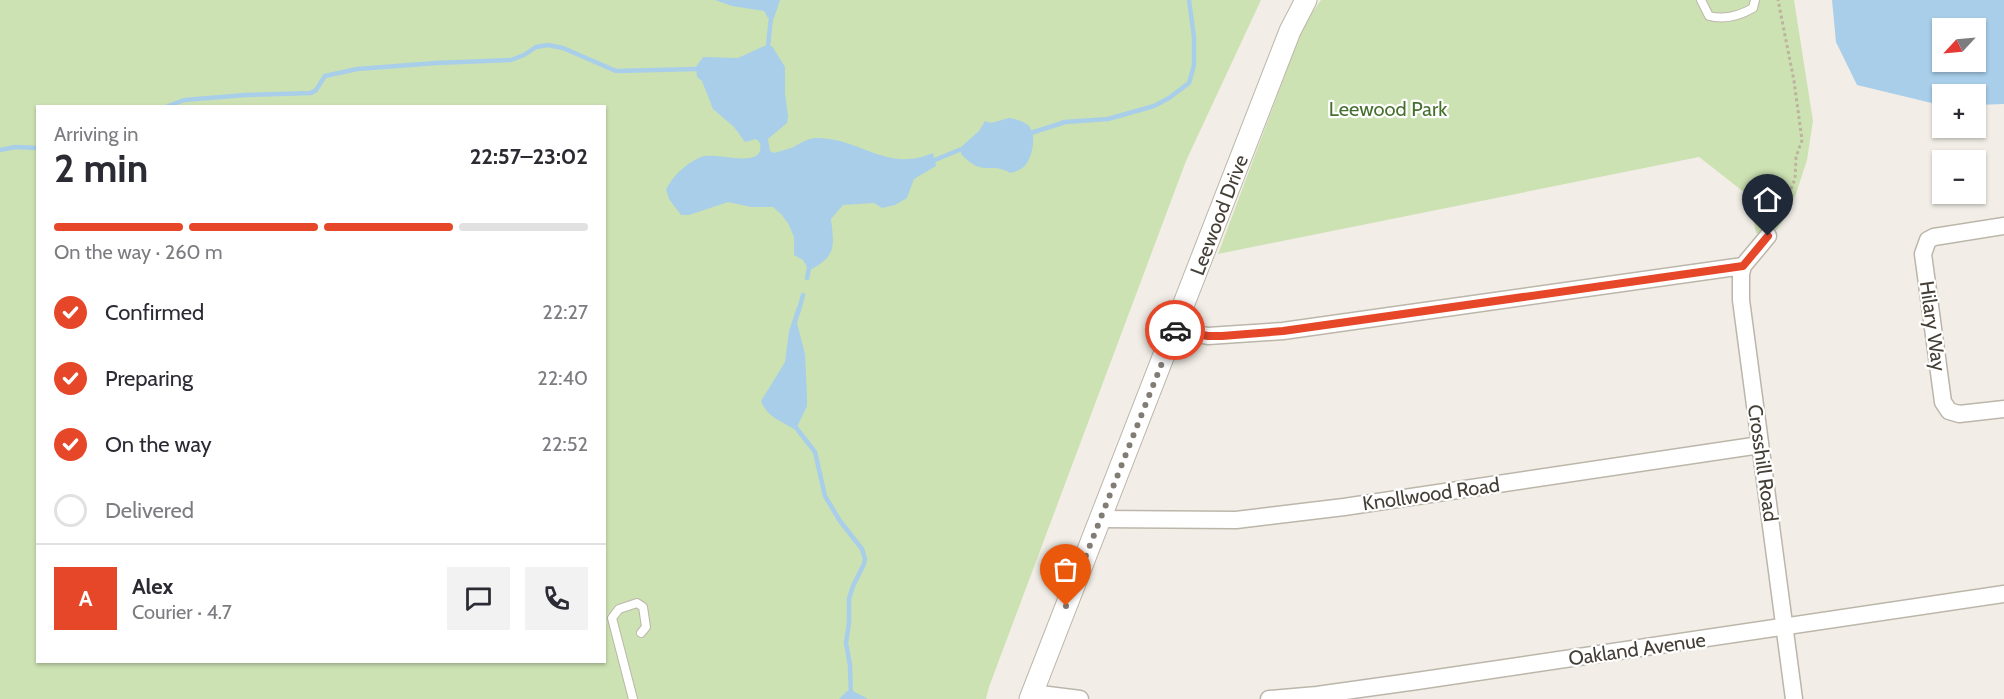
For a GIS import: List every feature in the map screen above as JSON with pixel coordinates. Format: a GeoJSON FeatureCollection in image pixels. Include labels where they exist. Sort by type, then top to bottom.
{"type":"FeatureCollection","features":[{"type":"Feature","properties":{"kind":"street","name":"Leewood Drive"},"geometry":{"type":"LineString","coordinates":[[1031,696],[1290,31],[1306,0]]}},
{"type":"Feature","properties":{"kind":"street","name":"Hilary Way"},"geometry":{"type":"LineString","coordinates":[[2004,226],[1943,234],[1928,240],[1923,254],[1942,402],[1949,411],[1959,414],[2004,409]]}},
{"type":"Feature","properties":{"kind":"street"},"geometry":{"type":"LineString","coordinates":[[1174,330],[1215,336],[1283,331],[1743,266],[1768,236]]}},
{"type":"Feature","properties":{"kind":"street","name":"Crosshill Road"},"geometry":{"type":"LineString","coordinates":[[1743,266],[1741,300],[1794,699]]}},
{"type":"Feature","properties":{"kind":"street","name":"Knollwood Road"},"geometry":{"type":"LineString","coordinates":[[1100,519],[1236,520],[1290,514],[1760,445]]}},
{"type":"Feature","properties":{"kind":"street","name":"Oakland Avenue"},"geometry":{"type":"LineString","coordinates":[[1269,699],[1317,695],[1417,681],[2004,594]]}},
{"type":"Feature","properties":{"kind":"street"},"geometry":{"type":"LineString","coordinates":[[1031,696],[1080,699]]}},
{"type":"Feature","properties":{"kind":"lane"},"geometry":{"type":"LineString","coordinates":[[1701,0],[1709,15],[1717,18],[1745,13],[1753,8],[1755,0]]}},
{"type":"Feature","properties":{"kind":"lane"},"geometry":{"type":"LineString","coordinates":[[633,699],[612,618],[619,609],[637,603],[643,607],[646,627],[641,633]]}},
{"type":"Feature","properties":{"kind":"path"},"geometry":{"type":"LineString","coordinates":[[1768,236],[1769,226],[1785,203],[1795,179],[1796,157],[1802,140],[1794,81],[1778,0]]}},
{"type":"Feature","properties":{"kind":"green space"},"geometry":{"type":"Polygon","coordinates":[[[0,0],[1261,0],[1186,161],[986,699],[0,699],[0,0]]]}},
{"type":"Feature","properties":{"kind":"green space","name":"Leewood Park"},"geometry":{"type":"Polygon","coordinates":[[[1321,0],[1794,0],[1813,121],[1807,160],[1796,194],[1785,218],[1772,236],[1756,233],[1749,196],[1699,157],[1218,254],[1304,24],[1321,0]]]}},
{"type":"Feature","properties":{"kind":"water"},"geometry":{"type":"Polygon","coordinates":[[[715,0],[780,0],[774,18],[768,18],[764,11],[732,6],[715,0]]]}},
{"type":"Feature","properties":{"kind":"water"},"geometry":{"type":"Polygon","coordinates":[[[1832,0],[2004,0],[2004,104],[1986,105],[1986,84],[1932,84],[1932,103],[1857,85],[1836,42],[1832,0]]]}},
{"type":"Feature","properties":{"kind":"water"},"geometry":{"type":"Polygon","coordinates":[[[764,46],[772,46],[785,67],[788,116],[787,123],[768,139],[770,151],[774,153],[791,148],[813,138],[833,139],[887,157],[901,159],[933,153],[936,166],[914,179],[907,198],[895,205],[882,208],[874,203],[843,205],[831,219],[833,243],[830,254],[812,269],[794,255],[794,237],[789,225],[773,207],[751,207],[728,202],[689,215],[681,215],[669,199],[666,189],[680,170],[701,157],[748,158],[760,151],[760,143],[756,139],[745,142],[734,127],[713,109],[702,81],[697,77],[696,67],[703,57],[738,58],[764,46]]]}},
{"type":"Feature","properties":{"kind":"water"},"geometry":{"type":"Polygon","coordinates":[[[1009,118],[1028,125],[1032,133],[1031,154],[1027,163],[1018,171],[1010,173],[997,168],[981,167],[961,154],[961,147],[979,131],[985,121],[991,123],[1009,118]]]}},
{"type":"Feature","properties":{"kind":"water"},"geometry":{"type":"Polygon","coordinates":[[[797,307],[801,309],[797,323],[805,354],[807,406],[794,429],[771,415],[761,401],[785,362],[789,331],[797,307]]]}},
{"type":"Feature","properties":{"kind":"water"},"geometry":{"type":"Polygon","coordinates":[[[847,691],[853,691],[868,699],[839,699],[847,691]]]}},
{"type":"Feature","properties":{"kind":"waterway"},"geometry":{"type":"LineString","coordinates":[[1028,134],[1065,122],[1108,119],[1154,106],[1189,83],[1194,65],[1194,37],[1189,0]]}},
{"type":"Feature","properties":{"kind":"waterway"},"geometry":{"type":"LineString","coordinates":[[768,46],[771,18]]}},
{"type":"Feature","properties":{"kind":"waterway"},"geometry":{"type":"LineString","coordinates":[[171,105],[184,100],[311,93],[316,90],[325,76],[357,69],[511,60],[536,47],[548,45],[563,48],[616,71],[696,69]]}},
{"type":"Feature","properties":{"kind":"waterway"},"geometry":{"type":"LineString","coordinates":[[0,150],[15,147],[36,148]]}},
{"type":"Feature","properties":{"kind":"waterway"},"geometry":{"type":"LineString","coordinates":[[935,160],[965,149]]}},
{"type":"Feature","properties":{"kind":"waterway"},"geometry":{"type":"LineString","coordinates":[[807,278],[809,268]]}},
{"type":"Feature","properties":{"kind":"waterway"},"geometry":{"type":"LineString","coordinates":[[798,313],[803,295]]}},
{"type":"Feature","properties":{"kind":"waterway"},"geometry":{"type":"LineString","coordinates":[[794,425],[815,452],[825,496],[840,521],[862,549],[865,559],[849,599],[846,643],[850,665],[851,699]]}},
{"type":"Feature","properties":{"kind":"way so far"},"geometry":{"type":"LineString","coordinates":[[1066,606],[1175,330]]}},
{"type":"Feature","properties":{"kind":"route"},"geometry":{"type":"LineString","coordinates":[[1175,330],[1208,336],[1283,331],[1743,266],[1768,236]]}}]}
